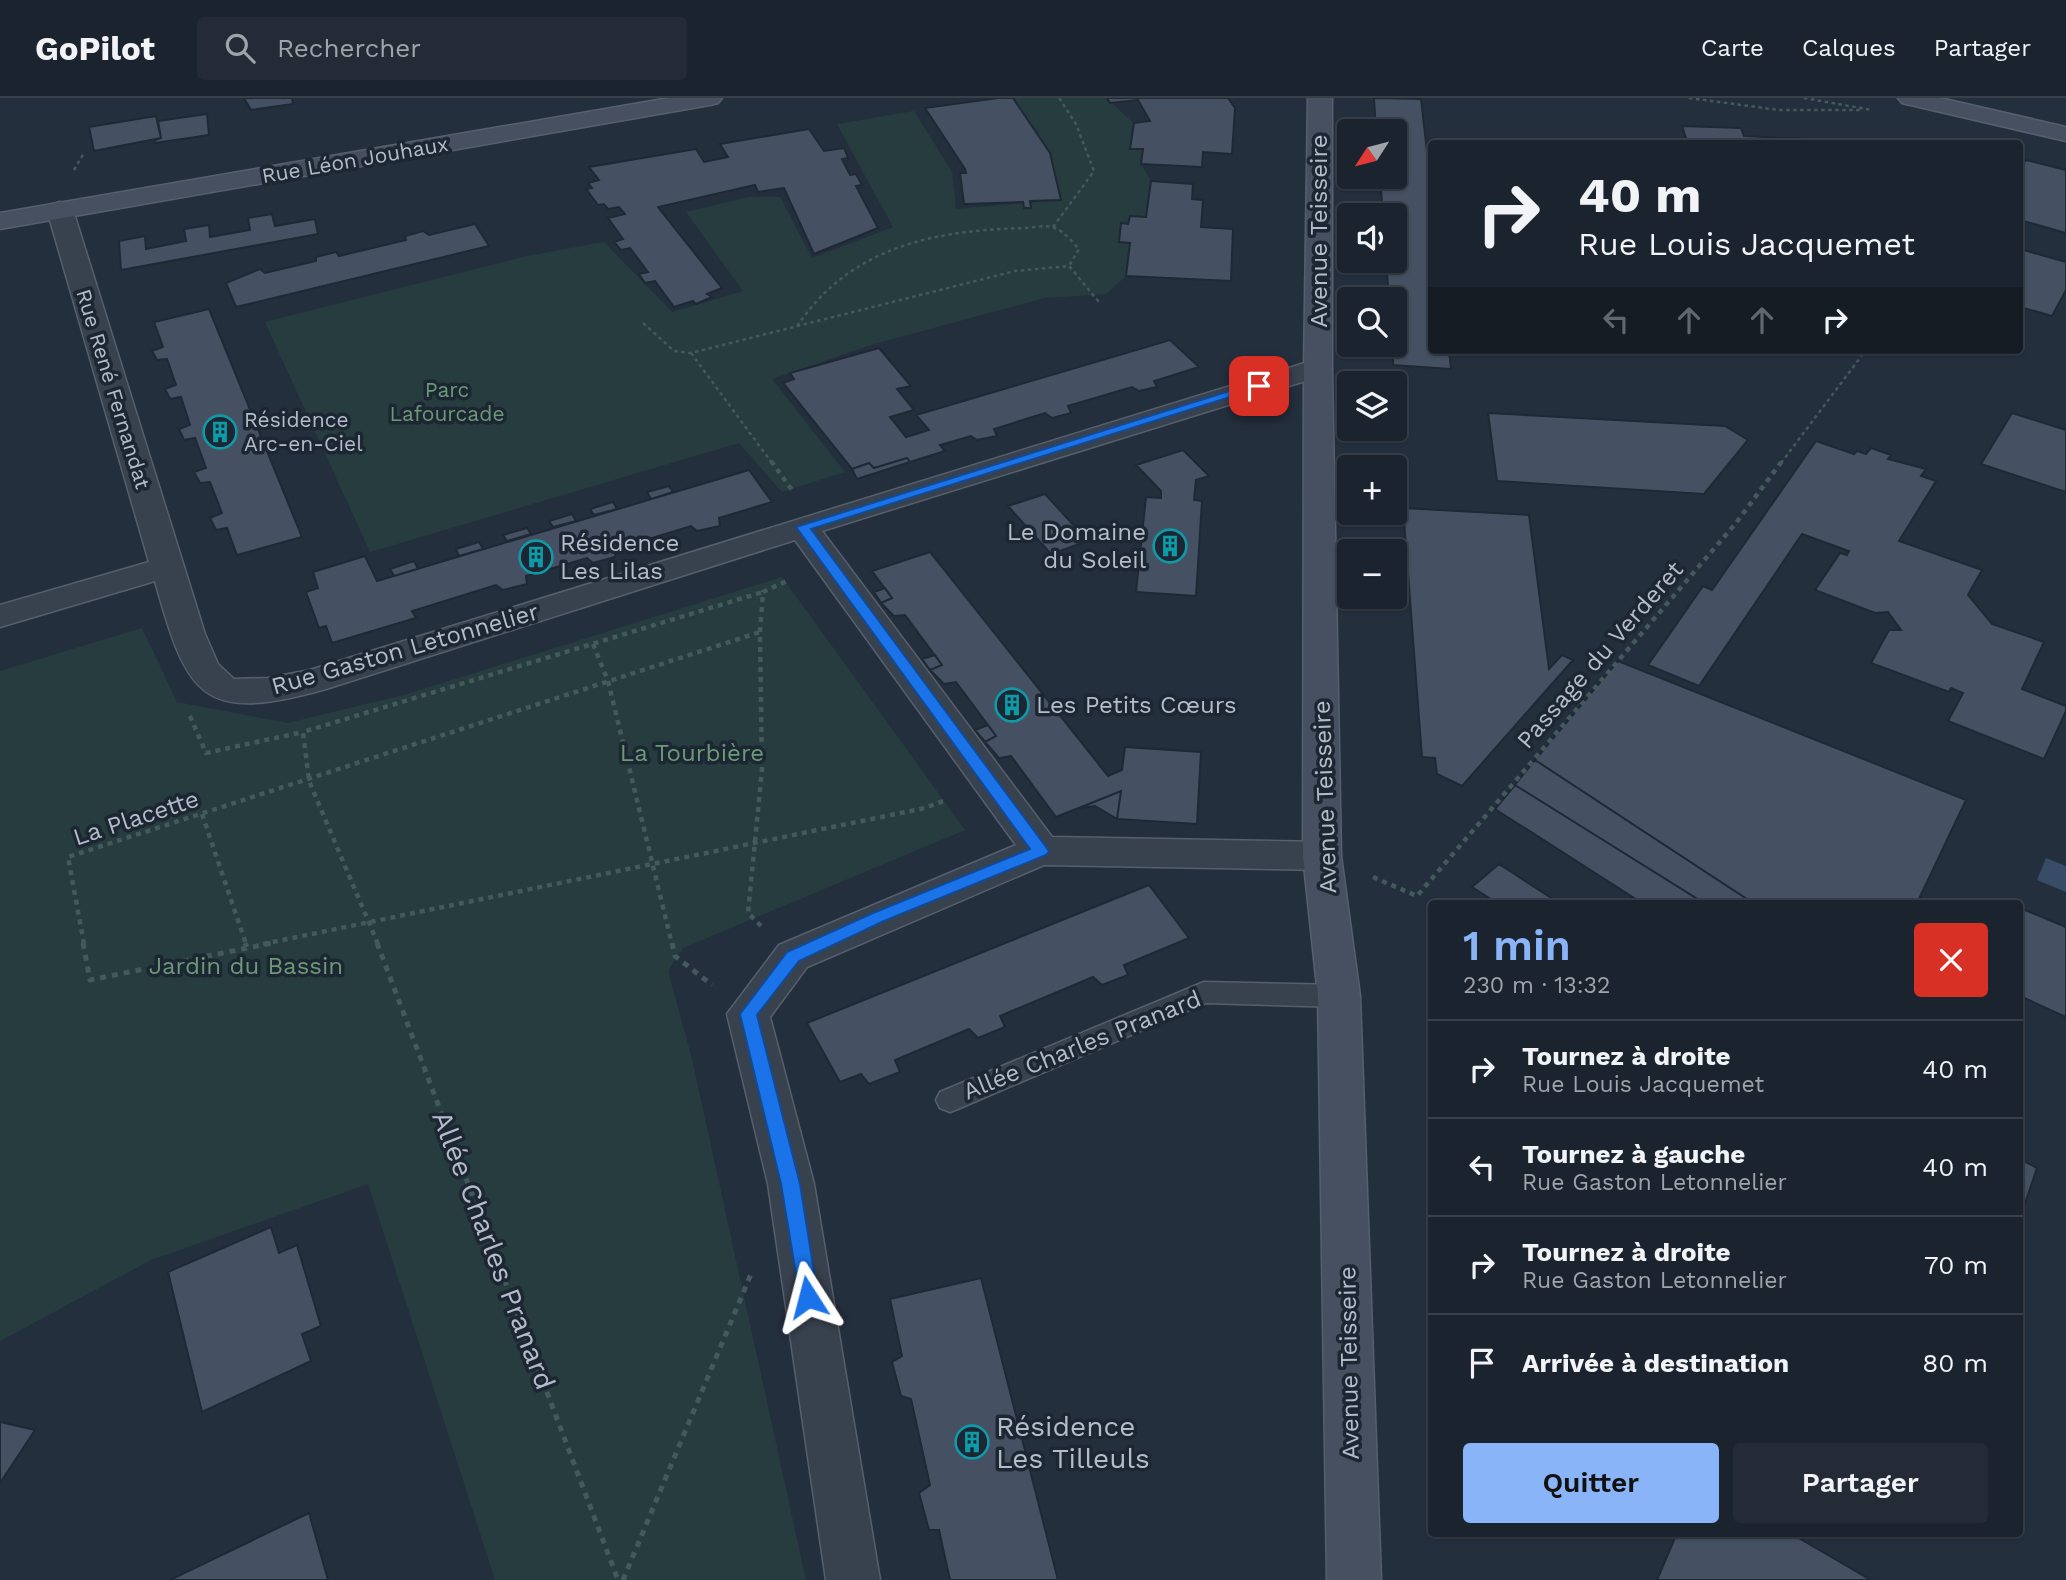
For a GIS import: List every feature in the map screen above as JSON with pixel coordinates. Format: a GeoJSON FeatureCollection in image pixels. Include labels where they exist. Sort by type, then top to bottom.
{"type":"FeatureCollection","features":[{"type":"Feature","properties":{"kind":"street","name":"Rue Léon Jouhaux"},"geometry":{"type":"LineString","coordinates":[[0,221],[710,98]]}},
{"type":"Feature","properties":{"kind":"street","name":"Avenue Teisseire"},"geometry":{"type":"LineString","coordinates":[[1320,98],[1318,368],[1322,856],[1339,996],[1354,1580]]}},
{"type":"Feature","properties":{"kind":"street"},"geometry":{"type":"LineString","coordinates":[[1910,98],[2066,134]]}},
{"type":"Feature","properties":{"kind":"street","name":"Rue René Fernandat"},"geometry":{"type":"LineString","coordinates":[[60,210],[167,567]]}},
{"type":"Feature","properties":{"kind":"street","name":"Rue Gaston Letonnelier"},"geometry":{"type":"LineString","coordinates":[[167,567],[202,670],[221,688],[260,691],[314,681],[1318,368]]}},
{"type":"Feature","properties":{"kind":"street"},"geometry":{"type":"LineString","coordinates":[[802,527],[1041,851]]}},
{"type":"Feature","properties":{"kind":"street"},"geometry":{"type":"LineString","coordinates":[[0,615],[167,567]]}},
{"type":"Feature","properties":{"kind":"street"},"geometry":{"type":"LineString","coordinates":[[853,1580],[791,1184],[748,1014],[793,956],[878,917],[1041,851],[1322,856]]}},
{"type":"Feature","properties":{"kind":"lane","name":"Allée Charles Pranard"},"geometry":{"type":"LineString","coordinates":[[950,1100],[1204,992],[1339,996]]}},
{"type":"Feature","properties":{"kind":"path"},"geometry":{"type":"LineString","coordinates":[[1053,227],[1094,171],[1076,124],[1059,98]]}},
{"type":"Feature","properties":{"kind":"path"},"geometry":{"type":"LineString","coordinates":[[1689,98],[1779,110],[1874,110]]}},
{"type":"Feature","properties":{"kind":"path"},"geometry":{"type":"LineString","coordinates":[[797,326],[819,294],[860,265],[904,245],[941,236],[1004,228],[1053,227],[1068,236],[1079,249],[1069,266]]}},
{"type":"Feature","properties":{"kind":"path"},"geometry":{"type":"LineString","coordinates":[[1069,266],[1099,302]]}},
{"type":"Feature","properties":{"kind":"path"},"geometry":{"type":"LineString","coordinates":[[643,323],[674,351],[691,353],[1016,271],[1069,266]]}},
{"type":"Feature","properties":{"kind":"path","name":"Passage du Verderet"},"geometry":{"type":"LineString","coordinates":[[1322,856],[1417,896],[1736,523],[1863,354]]}},
{"type":"Feature","properties":{"kind":"path"},"geometry":{"type":"LineString","coordinates":[[369,921],[309,781],[303,732],[763,592],[828,563]]}},
{"type":"Feature","properties":{"kind":"path"},"geometry":{"type":"LineString","coordinates":[[763,592],[764,611],[760,632],[762,769],[748,913],[793,956]]}},
{"type":"Feature","properties":{"kind":"path","name":"La Placette"},"geometry":{"type":"LineString","coordinates":[[760,632],[309,781],[68,857],[90,980],[925,808],[990,783]]}},
{"type":"Feature","properties":{"kind":"path"},"geometry":{"type":"LineString","coordinates":[[593,644],[608,681],[675,956],[748,1014]]}},
{"type":"Feature","properties":{"kind":"path"},"geometry":{"type":"LineString","coordinates":[[202,814],[247,947]]}},
{"type":"Feature","properties":{"kind":"path","name":"Allée Charles Pranard"},"geometry":{"type":"LineString","coordinates":[[369,921],[620,1580]]}},
{"type":"Feature","properties":{"kind":"path"},"geometry":{"type":"LineString","coordinates":[[620,1580],[753,1269]]}},
{"type":"Feature","properties":{"kind":"green space","name":"Parc Lafourcade"},"geometry":{"type":"Polygon","coordinates":[[[1013,98],[1107,98],[1133,123],[1131,148],[1143,149],[1141,164],[1151,181],[1146,217],[1131,216],[1128,224],[1121,224],[1130,243],[1126,276],[1106,294],[1045,298],[874,344],[772,379],[845,472],[782,492],[739,443],[370,552],[265,322],[527,256],[604,242],[672,312],[743,291],[686,212],[748,197],[780,197],[812,258],[893,227],[837,124],[914,111],[952,172],[956,209],[1061,200],[1050,153],[1013,98]]]}},
{"type":"Feature","properties":{"kind":"green space","name":"Jardin du Bassin"},"geometry":{"type":"Polygon","coordinates":[[[782,577],[965,830],[683,948],[668,971],[692,1059],[806,1580],[495,1580],[368,1184],[151,1260],[0,1341],[0,671],[142,628],[177,702],[288,723],[407,694],[782,577]]]}},
{"type":"Feature","properties":{"kind":"water"},"geometry":{"type":"Polygon","coordinates":[[[2046,858],[2066,866],[2066,892],[2037,880],[2046,858]]]}},
{"type":"Feature","properties":{"kind":"building"},"geometry":{"type":"Polygon","coordinates":[[[244,98],[292,98],[293,104],[251,110],[244,98]]]}},
{"type":"Feature","properties":{"kind":"building"},"geometry":{"type":"Polygon","coordinates":[[[1013,98],[1050,153],[1061,200],[1030,201],[1031,208],[1024,208],[1023,202],[964,204],[960,173],[966,173],[965,169],[925,108],[1013,98]]]}},
{"type":"Feature","properties":{"kind":"building"},"geometry":{"type":"Polygon","coordinates":[[[1107,98],[1228,98],[1235,108],[1232,154],[1203,152],[1202,167],[1141,164],[1143,149],[1130,149],[1134,123],[1150,121],[1138,100],[1110,103],[1107,98]]]}},
{"type":"Feature","properties":{"kind":"building"},"geometry":{"type":"Polygon","coordinates":[[[1374,98],[1421,99],[1428,160],[1428,354],[1449,354],[1451,369],[1393,365],[1393,357],[1407,357],[1407,287],[1388,287],[1387,273],[1407,273],[1407,203],[1382,203],[1381,189],[1407,189],[1407,119],[1375,119],[1374,98]]]}},
{"type":"Feature","properties":{"kind":"building"},"geometry":{"type":"Polygon","coordinates":[[[207,114],[209,135],[155,143],[155,140],[161,138],[158,121],[207,114]]]}},
{"type":"Feature","properties":{"kind":"building"},"geometry":{"type":"Polygon","coordinates":[[[156,116],[161,138],[94,151],[89,127],[156,116]]]}},
{"type":"Feature","properties":{"kind":"building"},"geometry":{"type":"Polygon","coordinates":[[[1682,126],[1741,128],[1744,136],[1827,140],[1687,140],[1682,126]]]}},
{"type":"Feature","properties":{"kind":"building"},"geometry":{"type":"Polygon","coordinates":[[[809,129],[824,151],[844,148],[848,158],[842,159],[850,175],[856,174],[862,185],[856,186],[878,228],[814,254],[784,188],[758,192],[755,185],[658,207],[722,288],[707,294],[712,297],[696,304],[693,301],[674,307],[655,281],[645,283],[639,274],[648,272],[630,248],[621,250],[614,242],[623,239],[608,218],[625,214],[619,207],[608,209],[604,204],[598,205],[586,189],[592,188],[588,183],[599,180],[589,167],[696,149],[704,162],[728,157],[720,144],[809,129]]]}},
{"type":"Feature","properties":{"kind":"building"},"geometry":{"type":"Polygon","coordinates":[[[2026,160],[2066,170],[2066,233],[2023,221],[2023,164],[2026,160]]]}},
{"type":"Feature","properties":{"kind":"building"},"geometry":{"type":"Polygon","coordinates":[[[1151,181],[1193,184],[1192,199],[1203,200],[1201,227],[1233,229],[1231,281],[1126,276],[1130,243],[1119,242],[1121,223],[1128,224],[1130,216],[1146,217],[1151,181]]]}},
{"type":"Feature","properties":{"kind":"building"},"geometry":{"type":"Polygon","coordinates":[[[272,214],[275,226],[315,219],[318,234],[121,270],[119,241],[145,236],[146,249],[186,241],[184,229],[209,225],[210,237],[250,230],[248,218],[272,214]]]}},
{"type":"Feature","properties":{"kind":"building"},"geometry":{"type":"Polygon","coordinates":[[[475,224],[489,246],[236,307],[226,283],[260,269],[265,273],[316,261],[316,257],[336,252],[339,256],[406,240],[405,236],[423,231],[429,235],[475,224]]]}},
{"type":"Feature","properties":{"kind":"building"},"geometry":{"type":"Polygon","coordinates":[[[2023,250],[2066,262],[2066,290],[2052,316],[2023,308],[2023,250]]]}},
{"type":"Feature","properties":{"kind":"building","name":"Résidence Arc-en-Ciel"},"geometry":{"type":"Polygon","coordinates":[[[209,309],[302,537],[237,555],[227,528],[216,530],[210,518],[222,513],[210,482],[200,483],[194,472],[206,468],[195,438],[184,440],[179,429],[190,425],[181,397],[170,399],[165,389],[176,385],[167,359],[157,360],[152,351],[163,347],[154,322],[209,309]]]}},
{"type":"Feature","properties":{"kind":"building"},"geometry":{"type":"Polygon","coordinates":[[[1170,340],[1199,367],[1154,381],[1157,387],[1139,391],[1132,387],[1068,406],[1071,413],[1052,418],[1045,413],[994,429],[997,436],[977,440],[971,436],[940,445],[945,451],[910,462],[907,458],[874,468],[869,463],[852,469],[783,383],[794,379],[790,373],[879,348],[911,386],[897,389],[914,410],[890,417],[906,437],[929,430],[916,415],[1170,340]]]}},
{"type":"Feature","properties":{"kind":"building"},"geometry":{"type":"Polygon","coordinates":[[[1488,413],[1725,426],[1748,440],[1704,494],[1497,481],[1488,413]]]}},
{"type":"Feature","properties":{"kind":"building"},"geometry":{"type":"Polygon","coordinates":[[[2012,413],[2066,430],[2066,492],[1981,464],[2012,413]]]}},
{"type":"Feature","properties":{"kind":"building"},"geometry":{"type":"Polygon","coordinates":[[[1816,441],[1854,454],[1857,451],[1866,454],[1871,448],[1891,455],[1888,459],[1926,469],[1921,476],[1936,481],[1899,541],[1982,570],[1968,595],[1992,624],[2044,642],[2022,689],[2066,706],[2066,711],[2044,759],[1948,721],[1963,693],[1951,688],[1949,692],[1871,663],[1889,630],[1901,630],[1888,612],[1875,613],[1815,590],[1840,553],[1847,555],[1849,551],[1802,534],[1699,686],[1648,665],[1703,586],[1712,590],[1816,441]]]}},
{"type":"Feature","properties":{"kind":"building","name":"Le Domaine du Soleil"},"geometry":{"type":"Polygon","coordinates":[[[1183,450],[1209,476],[1196,480],[1194,500],[1202,501],[1196,596],[1136,592],[1146,497],[1161,498],[1161,491],[1136,465],[1183,450]]]}},
{"type":"Feature","properties":{"kind":"building"},"geometry":{"type":"Polygon","coordinates":[[[907,458],[910,462],[857,479],[852,469],[869,463],[874,468],[907,458]]]}},
{"type":"Feature","properties":{"kind":"building","name":"Résidence Les Lilas"},"geometry":{"type":"Polygon","coordinates":[[[749,470],[772,502],[719,518],[720,526],[697,531],[691,526],[616,549],[615,557],[593,563],[587,558],[526,576],[527,584],[503,590],[496,585],[412,611],[416,618],[332,643],[326,626],[319,628],[306,592],[318,588],[313,572],[365,556],[377,581],[749,470]]]}},
{"type":"Feature","properties":{"kind":"building"},"geometry":{"type":"Polygon","coordinates":[[[669,486],[673,492],[651,499],[647,492],[669,486]]]}},
{"type":"Feature","properties":{"kind":"building"},"geometry":{"type":"Polygon","coordinates":[[[1045,494],[1088,541],[1051,554],[1008,506],[1045,494]]]}},
{"type":"Feature","properties":{"kind":"building"},"geometry":{"type":"Polygon","coordinates":[[[613,502],[617,509],[594,515],[590,509],[613,502]]]}},
{"type":"Feature","properties":{"kind":"building"},"geometry":{"type":"Polygon","coordinates":[[[1407,508],[1529,515],[1549,669],[1562,655],[1573,660],[1462,786],[1437,774],[1435,758],[1422,757],[1405,539],[1407,508]]]}},
{"type":"Feature","properties":{"kind":"building"},"geometry":{"type":"Polygon","coordinates":[[[572,514],[576,521],[553,527],[549,521],[572,514]]]}},
{"type":"Feature","properties":{"kind":"building"},"geometry":{"type":"Polygon","coordinates":[[[527,528],[531,534],[507,541],[503,535],[527,528]]]}},
{"type":"Feature","properties":{"kind":"building"},"geometry":{"type":"Polygon","coordinates":[[[479,542],[483,549],[459,556],[456,549],[479,542]]]}},
{"type":"Feature","properties":{"kind":"building","name":"Les Petits Cœurs"},"geometry":{"type":"Polygon","coordinates":[[[930,552],[1108,776],[1122,770],[1125,747],[1201,752],[1197,824],[1117,819],[1121,791],[1056,817],[1011,756],[999,758],[985,742],[996,736],[956,682],[944,684],[930,670],[942,665],[905,615],[894,616],[881,603],[892,598],[872,571],[930,552]]]}},
{"type":"Feature","properties":{"kind":"building"},"geometry":{"type":"Polygon","coordinates":[[[414,561],[418,569],[394,576],[390,569],[414,561]]]}},
{"type":"Feature","properties":{"kind":"building"},"geometry":{"type":"Polygon","coordinates":[[[885,588],[892,598],[881,603],[874,592],[885,588]]]}},
{"type":"Feature","properties":{"kind":"building"},"geometry":{"type":"Polygon","coordinates":[[[935,655],[942,665],[930,670],[922,659],[935,655]]]}},
{"type":"Feature","properties":{"kind":"building"},"geometry":{"type":"Polygon","coordinates":[[[1618,661],[1966,800],[1918,900],[1748,900],[1535,760],[1618,661]]]}},
{"type":"Feature","properties":{"kind":"building"},"geometry":{"type":"Polygon","coordinates":[[[988,725],[996,736],[985,742],[975,730],[988,725]]]}},
{"type":"Feature","properties":{"kind":"building"},"geometry":{"type":"Polygon","coordinates":[[[1535,760],[1748,900],[1699,900],[1515,785],[1535,760]]]}},
{"type":"Feature","properties":{"kind":"building"},"geometry":{"type":"Polygon","coordinates":[[[1515,785],[1699,900],[1637,900],[1495,809],[1515,785]]]}},
{"type":"Feature","properties":{"kind":"building"},"geometry":{"type":"Polygon","coordinates":[[[1121,791],[1117,819],[1095,806],[1079,808],[1121,791]]]}},
{"type":"Feature","properties":{"kind":"building"},"geometry":{"type":"Polygon","coordinates":[[[1499,864],[1554,900],[1492,900],[1472,887],[1499,864]]]}},
{"type":"Feature","properties":{"kind":"building"},"geometry":{"type":"Polygon","coordinates":[[[1149,885],[1189,938],[1124,965],[1128,975],[1102,985],[1093,977],[1000,1016],[1005,1027],[978,1038],[969,1029],[895,1060],[900,1072],[869,1084],[861,1074],[840,1082],[807,1023],[1149,885]]]}},
{"type":"Feature","properties":{"kind":"building"},"geometry":{"type":"Polygon","coordinates":[[[2023,909],[2066,927],[2066,1017],[2023,997],[2023,909]]]}},
{"type":"Feature","properties":{"kind":"building"},"geometry":{"type":"Polygon","coordinates":[[[2023,1161],[2037,1168],[2023,1209],[2023,1161]]]}},
{"type":"Feature","properties":{"kind":"building"},"geometry":{"type":"Polygon","coordinates":[[[271,1227],[279,1253],[297,1245],[321,1326],[302,1334],[311,1361],[202,1412],[168,1272],[271,1227]]]}},
{"type":"Feature","properties":{"kind":"building","name":"Résidence Les Tilleuls"},"geometry":{"type":"Polygon","coordinates":[[[981,1278],[1058,1580],[950,1580],[939,1530],[929,1530],[919,1493],[930,1485],[911,1399],[901,1396],[892,1362],[902,1356],[890,1299],[981,1278]]]}},
{"type":"Feature","properties":{"kind":"building"},"geometry":{"type":"Polygon","coordinates":[[[0,1422],[35,1430],[0,1483],[0,1422]]]}},
{"type":"Feature","properties":{"kind":"building"},"geometry":{"type":"Polygon","coordinates":[[[309,1513],[328,1580],[170,1580],[309,1513]]]}},
{"type":"Feature","properties":{"kind":"building"},"geometry":{"type":"Polygon","coordinates":[[[1675,1537],[1797,1537],[1871,1580],[1657,1580],[1675,1537]]]}},
{"type":"Feature","properties":{"kind":"place","name":"Résidence Arc-en-Ciel"},"geometry":{"type":"Point","coordinates":[220,432]}},
{"type":"Feature","properties":{"kind":"place","name":"Le Domaine du Soleil"},"geometry":{"type":"Point","coordinates":[1170,546]}},
{"type":"Feature","properties":{"kind":"place","name":"Résidence Les Lilas"},"geometry":{"type":"Point","coordinates":[536,557]}},
{"type":"Feature","properties":{"kind":"place","name":"Les Petits Cœurs"},"geometry":{"type":"Point","coordinates":[1012,705]}},
{"type":"Feature","properties":{"kind":"place","name":"Résidence Les Tilleuls"},"geometry":{"type":"Point","coordinates":[972,1442]}},
{"type":"Feature","properties":{"kind":"route"},"geometry":{"type":"LineString","coordinates":[[808,1297],[791,1184],[748,1014],[793,956],[878,917],[1041,851],[802,527],[1259,386]]}},
{"type":"Feature","properties":{"kind":"park label","name":"La Tourbière"},"geometry":{"type":"Point","coordinates":[692,753]}}]}
